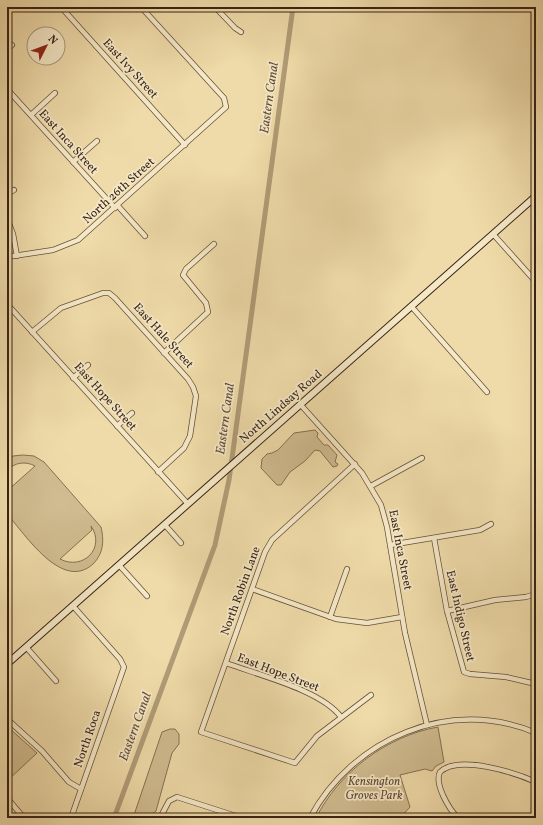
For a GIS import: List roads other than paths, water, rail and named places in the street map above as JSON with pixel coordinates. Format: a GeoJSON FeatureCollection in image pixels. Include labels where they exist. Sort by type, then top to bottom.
{"type":"FeatureCollection","features":[{"type":"Feature","properties":{"kind":"main road","name":"North Lindsay Road"},"geometry":{"type":"LineString","coordinates":[[7,664],[536,196]]}},
{"type":"Feature","properties":{"kind":"street","name":"East Ivy Street"},"geometry":{"type":"LineString","coordinates":[[61,7],[185,144]]}},
{"type":"Feature","properties":{"kind":"street"},"geometry":{"type":"LineString","coordinates":[[141,7],[226,102],[231,97]]}},
{"type":"Feature","properties":{"kind":"street"},"geometry":{"type":"LineString","coordinates":[[216,7],[234,28],[241,32]]}},
{"type":"Feature","properties":{"kind":"street"},"geometry":{"type":"LineString","coordinates":[[7,50],[12,45]]}},
{"type":"Feature","properties":{"kind":"street","name":"East Inca Street"},"geometry":{"type":"LineString","coordinates":[[7,89],[116,207],[145,236]]}},
{"type":"Feature","properties":{"kind":"street"},"geometry":{"type":"LineString","coordinates":[[31,115],[54,93]]}},
{"type":"Feature","properties":{"kind":"street","name":"North 26th Street"},"geometry":{"type":"LineString","coordinates":[[7,257],[52,250],[68,245],[87,233],[223,110],[226,102]]}},
{"type":"Feature","properties":{"kind":"street"},"geometry":{"type":"LineString","coordinates":[[74,162],[98,141]]}},
{"type":"Feature","properties":{"kind":"street"},"geometry":{"type":"LineString","coordinates":[[7,194],[14,190]]}},
{"type":"Feature","properties":{"kind":"street"},"geometry":{"type":"LineString","coordinates":[[7,218],[15,240],[17,256]]}},
{"type":"Feature","properties":{"kind":"street"},"geometry":{"type":"LineString","coordinates":[[493,234],[536,282]]}},
{"type":"Feature","properties":{"kind":"street"},"geometry":{"type":"LineString","coordinates":[[164,353],[208,312],[206,303],[183,275],[186,269],[214,244]]}},
{"type":"Feature","properties":{"kind":"street","name":"East Hale Street"},"geometry":{"type":"LineString","coordinates":[[32,332],[61,308],[108,293],[164,353],[190,382],[195,391],[196,401],[189,440],[181,451],[158,472]]}},
{"type":"Feature","properties":{"kind":"street","name":"East Hope Street"},"geometry":{"type":"LineString","coordinates":[[7,304],[188,504]]}},
{"type":"Feature","properties":{"kind":"street"},"geometry":{"type":"LineString","coordinates":[[411,306],[486,392]]}},
{"type":"Feature","properties":{"kind":"street"},"geometry":{"type":"LineString","coordinates":[[73,378],[88,365]]}},
{"type":"Feature","properties":{"kind":"street","name":"East Inca Street"},"geometry":{"type":"LineString","coordinates":[[300,404],[355,464],[371,486],[384,515],[402,617],[427,725]]}},
{"type":"Feature","properties":{"kind":"street"},"geometry":{"type":"LineString","coordinates":[[117,426],[132,413]]}},
{"type":"Feature","properties":{"kind":"street"},"geometry":{"type":"LineString","coordinates":[[371,486],[422,458]]}},
{"type":"Feature","properties":{"kind":"street","name":"North Robin Lane"},"geometry":{"type":"LineString","coordinates":[[341,717],[317,736],[295,762],[201,732],[265,552],[272,540],[355,464]]}},
{"type":"Feature","properties":{"kind":"street"},"geometry":{"type":"LineString","coordinates":[[165,524],[181,543]]}},
{"type":"Feature","properties":{"kind":"street"},"geometry":{"type":"LineString","coordinates":[[390,546],[480,530],[491,524]]}},
{"type":"Feature","properties":{"kind":"street","name":"East Indigo Street"},"geometry":{"type":"LineString","coordinates":[[434,538],[447,611],[460,665],[466,673],[506,677],[536,684]]}},
{"type":"Feature","properties":{"kind":"street"},"geometry":{"type":"LineString","coordinates":[[119,565],[146,596]]}},
{"type":"Feature","properties":{"kind":"street"},"geometry":{"type":"LineString","coordinates":[[330,617],[347,569]]}},
{"type":"Feature","properties":{"kind":"street"},"geometry":{"type":"LineString","coordinates":[[252,589],[330,617],[367,623],[402,617]]}},
{"type":"Feature","properties":{"kind":"street"},"geometry":{"type":"LineString","coordinates":[[447,611],[495,600],[526,597],[536,594]]}},
{"type":"Feature","properties":{"kind":"street","name":"North Roca"},"geometry":{"type":"LineString","coordinates":[[71,818],[124,667],[120,659],[73,606]]}},
{"type":"Feature","properties":{"kind":"street"},"geometry":{"type":"LineString","coordinates":[[26,647],[56,681]]}},
{"type":"Feature","properties":{"kind":"street","name":"East Hope Street"},"geometry":{"type":"LineString","coordinates":[[226,664],[307,692],[320,700],[341,717]]}},
{"type":"Feature","properties":{"kind":"street"},"geometry":{"type":"LineString","coordinates":[[341,717],[361,704],[371,695]]}},
{"type":"Feature","properties":{"kind":"street"},"geometry":{"type":"LineString","coordinates":[[7,719],[42,751],[69,782],[81,789]]}},
{"type":"Feature","properties":{"kind":"street"},"geometry":{"type":"LineString","coordinates":[[310,818],[332,784],[360,757],[394,737],[427,725],[477,720],[505,724],[536,733]]}},
{"type":"Feature","properties":{"kind":"street"},"geometry":{"type":"LineString","coordinates":[[458,818],[449,807],[438,776],[446,767],[487,766],[508,771],[536,782]]}},
{"type":"Feature","properties":{"kind":"street"},"geometry":{"type":"LineString","coordinates":[[160,818],[172,798],[179,797],[242,818]]}},
{"type":"Feature","properties":{"kind":"street"},"geometry":{"type":"LineString","coordinates":[[7,798],[24,818]]}},
{"type":"Feature","properties":{"kind":"waterway","name":"Eastern Canal"},"geometry":{"type":"LineString","coordinates":[[114,818],[215,545],[229,480],[293,7]]}},
{"type":"Feature","properties":{"kind":"park label","name":"Kensington Groves Park"},"geometry":{"type":"Point","coordinates":[374,789]}}]}
